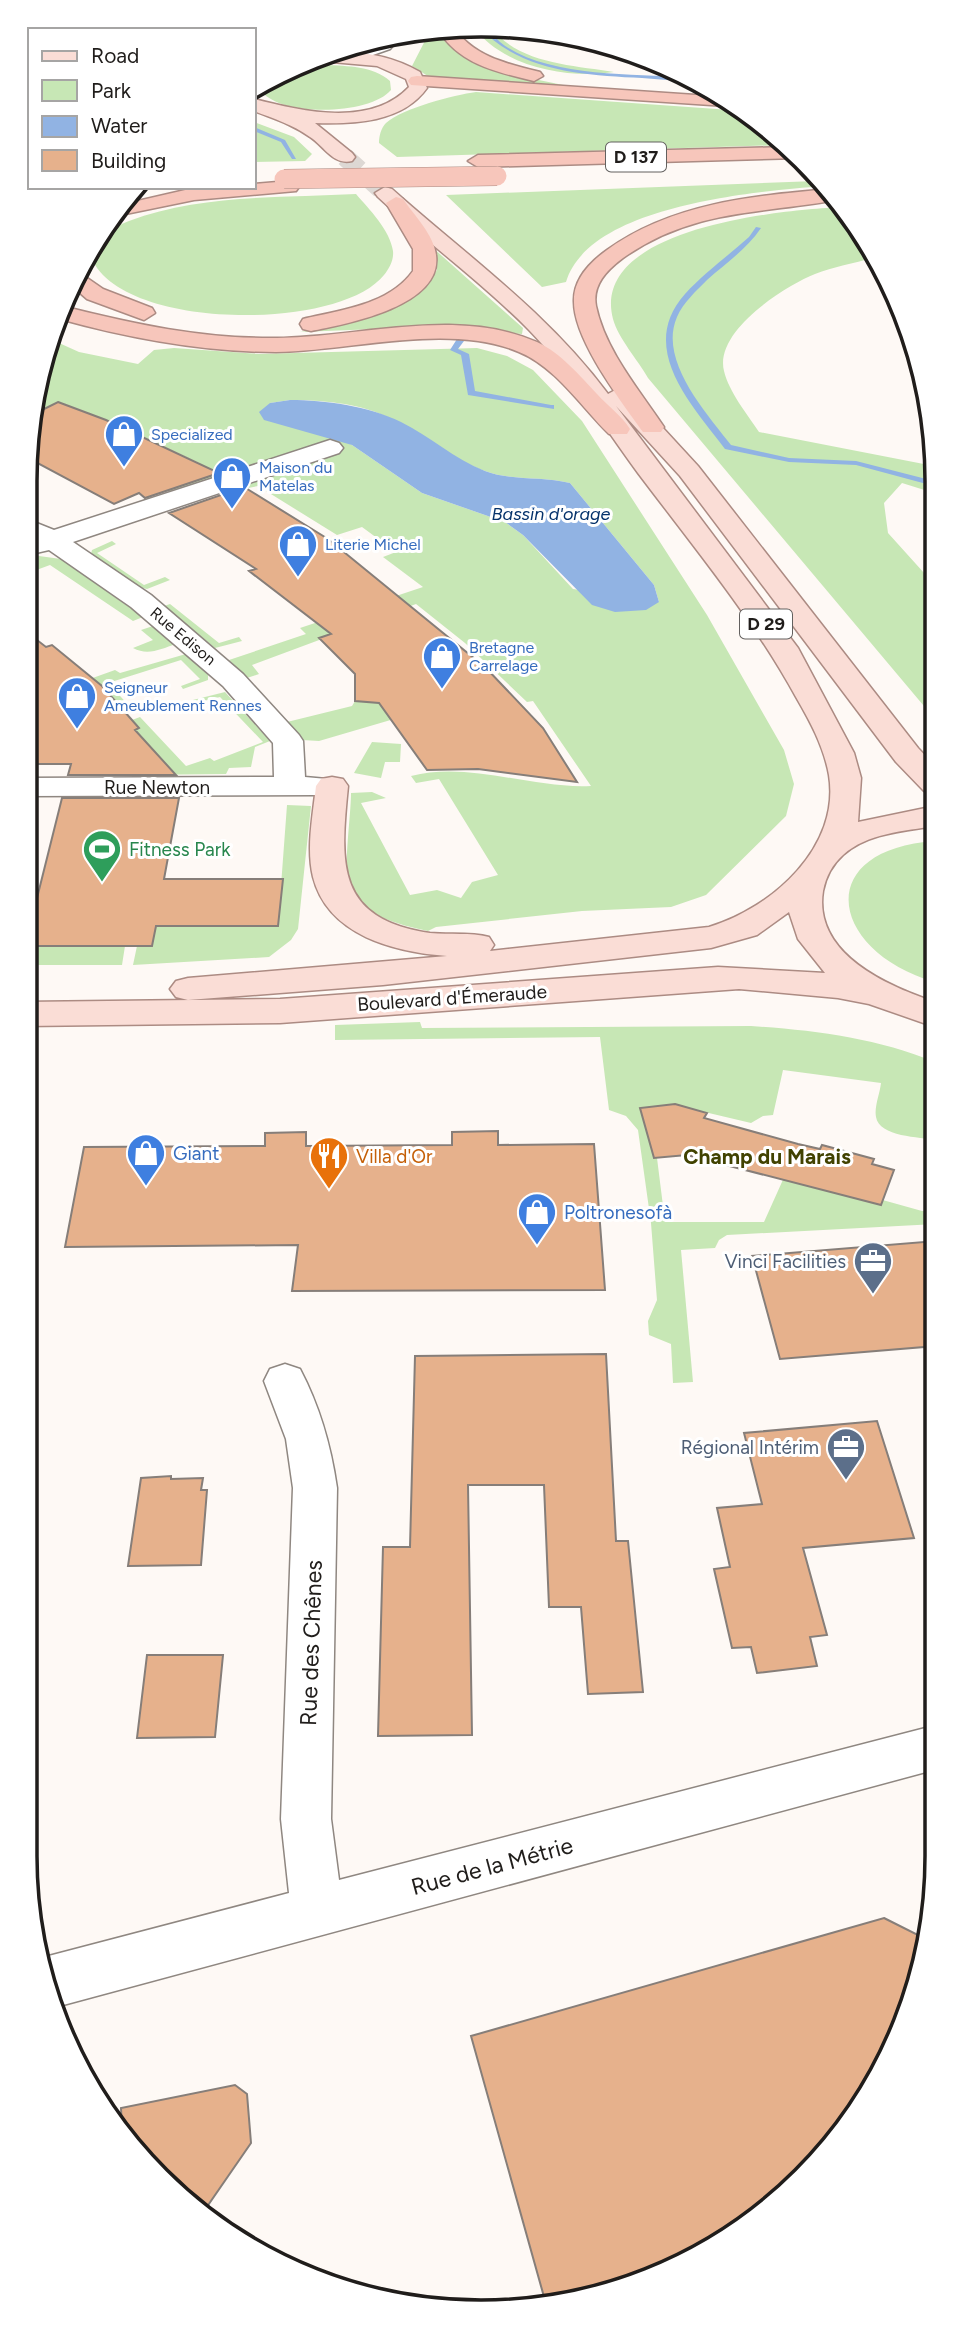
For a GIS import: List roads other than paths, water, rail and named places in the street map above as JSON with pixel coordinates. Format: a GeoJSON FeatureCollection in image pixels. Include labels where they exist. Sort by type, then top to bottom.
{"type":"FeatureCollection","features":[{"type":"Feature","properties":{"kind":"highway"},"geometry":{"type":"LineString","coordinates":[[451,38],[475,56],[526,75],[580,85],[703,96]]}},
{"type":"Feature","properties":{"kind":"highway"},"geometry":{"type":"LineString","coordinates":[[412,76],[711,101]]}},
{"type":"Feature","properties":{"kind":"highway","name":"D 137"},"geometry":{"type":"LineString","coordinates":[[274,176],[478,161],[781,153]]}},
{"type":"Feature","properties":{"kind":"highway","name":"D 137"},"geometry":{"type":"LineString","coordinates":[[274,176],[497,176],[795,167]]}},
{"type":"Feature","properties":{"kind":"highway"},"geometry":{"type":"LineString","coordinates":[[256,180],[274,176]]}},
{"type":"Feature","properties":{"kind":"highway"},"geometry":{"type":"LineString","coordinates":[[131,208],[216,189]]}},
{"type":"Feature","properties":{"kind":"highway"},"geometry":{"type":"LineString","coordinates":[[83,284],[114,304],[194,325],[259,329],[337,319],[390,301],[421,275],[426,256],[398,195]]}},
{"type":"Feature","properties":{"kind":"highway"},"geometry":{"type":"LineString","coordinates":[[652,427],[599,341],[584,304],[588,283],[600,265],[624,245],[691,216],[725,207],[822,196]]}},
{"type":"Feature","properties":{"kind":"highway"},"geometry":{"type":"LineString","coordinates":[[69,315],[134,332],[239,344],[436,335],[504,340],[541,354],[618,429]]}},
{"type":"Feature","properties":{"kind":"main road"},"geometry":{"type":"LineString","coordinates":[[256,106],[287,115],[321,118],[372,113],[404,102],[418,88],[412,76],[383,62],[344,58]]}},
{"type":"Feature","properties":{"kind":"main road"},"geometry":{"type":"LineString","coordinates":[[360,135],[361,127],[372,113]]}},
{"type":"Feature","properties":{"kind":"main road"},"geometry":{"type":"LineString","coordinates":[[287,115],[318,133],[345,157]]}},
{"type":"Feature","properties":{"kind":"main road","name":"D 29"},"geometry":{"type":"LineString","coordinates":[[398,195],[528,296],[652,427],[907,755],[925,774]]}},
{"type":"Feature","properties":{"kind":"main road","name":"D 29"},"geometry":{"type":"LineString","coordinates":[[398,195],[521,311],[557,347],[600,397],[618,429],[784,648],[822,716],[839,753],[845,778],[842,824],[832,847]]}},
{"type":"Feature","properties":{"kind":"main road"},"geometry":{"type":"LineString","coordinates":[[332,786],[327,859],[330,880],[336,897],[350,913],[368,925],[424,942],[463,946],[568,939],[689,940]]}},
{"type":"Feature","properties":{"kind":"main road"},"geometry":{"type":"LineString","coordinates":[[925,818],[869,828],[832,847],[820,858],[805,885],[803,904],[806,924],[816,943],[842,971],[878,995],[925,1012]]}},
{"type":"Feature","properties":{"kind":"main road","name":"Boulevard d'Émeraude"},"geometry":{"type":"LineString","coordinates":[[37,991],[181,990],[383,974],[689,940],[745,927],[805,885]]}},
{"type":"Feature","properties":{"kind":"main road","name":"Boulevard d'Émeraude"},"geometry":{"type":"LineString","coordinates":[[37,1014],[280,1011],[718,978],[776,977],[825,983],[878,995]]}},
{"type":"Feature","properties":{"kind":"street"},"geometry":{"type":"LineString","coordinates":[[410,48],[404,64],[412,76]]}},
{"type":"Feature","properties":{"kind":"street"},"geometry":{"type":"LineString","coordinates":[[37,546],[330,449]]}},
{"type":"Feature","properties":{"kind":"street","name":"Rue Edison"},"geometry":{"type":"LineString","coordinates":[[37,532],[53,540],[160,615],[233,680],[288,741],[290,786]]}},
{"type":"Feature","properties":{"kind":"street"},"geometry":{"type":"LineString","coordinates":[[290,786],[332,786]]}},
{"type":"Feature","properties":{"kind":"street","name":"Rue Newton"},"geometry":{"type":"LineString","coordinates":[[37,787],[290,786]]}},
{"type":"Feature","properties":{"kind":"street","name":"Rue des Chênes"},"geometry":{"type":"LineString","coordinates":[[285,1381],[308,1439],[315,1488],[306,1819],[317,1909]]}},
{"type":"Feature","properties":{"kind":"street","name":"Rue de la Métrie"},"geometry":{"type":"LineString","coordinates":[[55,1981],[317,1909],[401,1890],[925,1750]]}},
{"type":"Feature","properties":{"kind":"water","name":"Bassin d'orage"},"geometry":{"type":"Polygon","coordinates":[[[290,400],[347,405],[388,416],[463,460],[495,474],[570,483],[654,585],[659,602],[646,610],[615,612],[592,605],[523,535],[505,522],[422,493],[352,445],[264,420],[259,412],[270,403],[290,400]]]}},
{"type":"Feature","properties":{"kind":"waterway"},"geometry":{"type":"LineString","coordinates":[[492,37],[522,57],[549,65],[578,71],[665,78]]}},
{"type":"Feature","properties":{"kind":"waterway"},"geometry":{"type":"LineString","coordinates":[[256,130],[283,141],[294,158]]}},
{"type":"Feature","properties":{"kind":"waterway"},"geometry":{"type":"LineString","coordinates":[[758,228],[751,238],[696,286],[672,319],[668,335],[670,352],[695,404],[728,447],[789,460],[856,463],[925,482]]}},
{"type":"Feature","properties":{"kind":"waterway"},"geometry":{"type":"LineString","coordinates":[[460,341],[454,350],[465,354],[471,393],[551,407]]}},
{"type":"Feature","properties":{"kind":"tunnel"},"geometry":{"type":"LineString","coordinates":[[345,157],[385,193]]}},
{"type":"Feature","properties":{"kind":"place","name":"Specialized"},"geometry":{"type":"Point","coordinates":[124,468]}},
{"type":"Feature","properties":{"kind":"place","name":"Maison du Matelas"},"geometry":{"type":"Point","coordinates":[232,510]}},
{"type":"Feature","properties":{"kind":"place","name":"Literie Michel"},"geometry":{"type":"Point","coordinates":[298,578]}},
{"type":"Feature","properties":{"kind":"place","name":"Bretagne Carrelage"},"geometry":{"type":"Point","coordinates":[442,690]}},
{"type":"Feature","properties":{"kind":"place","name":"Seigneur Ameublement Rennes"},"geometry":{"type":"Point","coordinates":[77,730]}},
{"type":"Feature","properties":{"kind":"place","name":"Fitness Park"},"geometry":{"type":"Point","coordinates":[102,883]}},
{"type":"Feature","properties":{"kind":"place","name":"Giant"},"geometry":{"type":"Point","coordinates":[146,1187]}},
{"type":"Feature","properties":{"kind":"place","name":"Villa d'Or"},"geometry":{"type":"Point","coordinates":[329,1190]}},
{"type":"Feature","properties":{"kind":"place","name":"Poltronesofà"},"geometry":{"type":"Point","coordinates":[537,1246]}},
{"type":"Feature","properties":{"kind":"place","name":"Vinci Facilities"},"geometry":{"type":"Point","coordinates":[873,1295]}},
{"type":"Feature","properties":{"kind":"place","name":"Régional Intérim"},"geometry":{"type":"Point","coordinates":[846,1481]}},
{"type":"Feature","properties":{"kind":"district","name":"Champ du Marais"},"geometry":{"type":"Point","coordinates":[767,1156]}}]}
